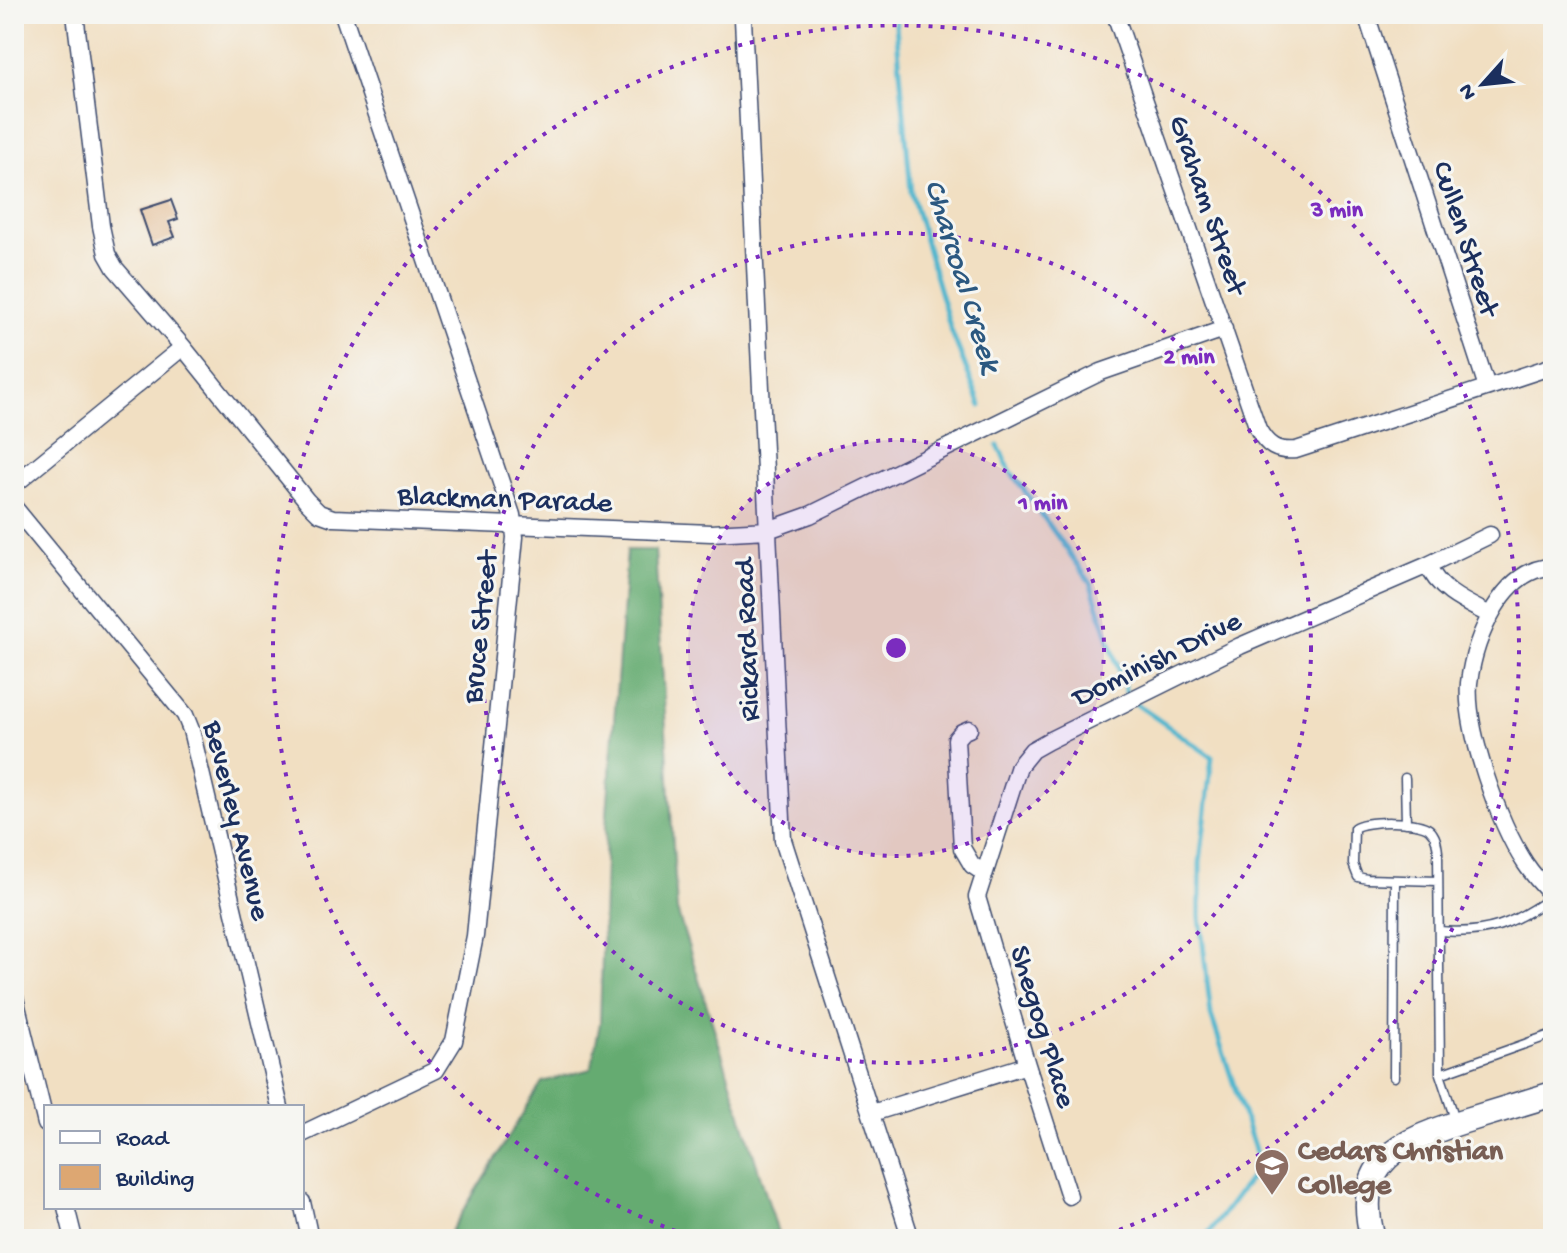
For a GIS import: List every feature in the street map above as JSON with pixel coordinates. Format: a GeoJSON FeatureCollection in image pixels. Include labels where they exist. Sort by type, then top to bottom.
{"type":"FeatureCollection","features":[{"type":"Feature","properties":{"kind":"street","name":"Blackman Parade"},"geometry":{"type":"LineString","coordinates":[[75,14],[107,254],[115,268],[319,513],[333,518],[711,533],[768,530],[810,515],[1101,372],[1224,329]]}},
{"type":"Feature","properties":{"kind":"street","name":"Bruce Street"},"geometry":{"type":"LineString","coordinates":[[304,1133],[436,1070],[454,1041],[475,936],[515,537],[343,14]]}},
{"type":"Feature","properties":{"kind":"street","name":"Graham Street"},"geometry":{"type":"LineString","coordinates":[[1115,14],[1258,429],[1274,449],[1296,450],[1553,366]]}},
{"type":"Feature","properties":{"kind":"street","name":"Cullen Street"},"geometry":{"type":"LineString","coordinates":[[1366,14],[1487,387]]}},
{"type":"Feature","properties":{"kind":"street","name":"Rickard Road"},"geometry":{"type":"LineString","coordinates":[[743,19],[783,840],[911,1239]]}},
{"type":"Feature","properties":{"kind":"street"},"geometry":{"type":"LineString","coordinates":[[14,485],[183,347]]}},
{"type":"Feature","properties":{"kind":"street","name":"Beverley Avenue"},"geometry":{"type":"LineString","coordinates":[[14,507],[185,715],[280,1105]]}},
{"type":"Feature","properties":{"kind":"street","name":"Dominish Drive"},"geometry":{"type":"LineString","coordinates":[[984,873],[1014,778],[1032,750],[1240,646],[1490,535]]}},
{"type":"Feature","properties":{"kind":"street"},"geometry":{"type":"LineString","coordinates":[[1428,565],[1433,576],[1452,594],[1490,615]]}},
{"type":"Feature","properties":{"kind":"street"},"geometry":{"type":"LineString","coordinates":[[1553,567],[1533,571],[1514,583],[1490,615],[1469,682],[1473,728],[1509,832],[1526,865],[1553,896]]}},
{"type":"Feature","properties":{"kind":"street"},"geometry":{"type":"LineString","coordinates":[[969,729],[956,739],[962,848],[966,858],[984,873]]}},
{"type":"Feature","properties":{"kind":"street","name":"Shegog Place"},"geometry":{"type":"LineString","coordinates":[[984,873],[977,897],[1069,1196]]}},
{"type":"Feature","properties":{"kind":"street"},"geometry":{"type":"LineString","coordinates":[[14,994],[44,1116]]}},
{"type":"Feature","properties":{"kind":"street"},"geometry":{"type":"LineString","coordinates":[[872,1113],[1027,1065]]}},
{"type":"Feature","properties":{"kind":"street"},"geometry":{"type":"LineString","coordinates":[[1373,1239],[1368,1223],[1368,1195],[1378,1169],[1387,1157],[1407,1141],[1553,1094]]}},
{"type":"Feature","properties":{"kind":"street"},"geometry":{"type":"LineString","coordinates":[[66,1209],[74,1239]]}},
{"type":"Feature","properties":{"kind":"street"},"geometry":{"type":"LineString","coordinates":[[304,1209],[310,1239]]}},
{"type":"Feature","properties":{"kind":"lane"},"geometry":{"type":"LineString","coordinates":[[1405,778],[1406,823]]}},
{"type":"Feature","properties":{"kind":"lane"},"geometry":{"type":"LineString","coordinates":[[1438,881],[1363,879],[1355,873],[1353,831],[1357,825],[1365,823],[1406,823],[1424,826],[1435,837],[1438,881],[1440,1074],[1457,1124]]}},
{"type":"Feature","properties":{"kind":"lane"},"geometry":{"type":"LineString","coordinates":[[1394,1077],[1395,880]]}},
{"type":"Feature","properties":{"kind":"lane"},"geometry":{"type":"LineString","coordinates":[[1439,931],[1485,931],[1518,919],[1553,896]]}},
{"type":"Feature","properties":{"kind":"lane"},"geometry":{"type":"LineString","coordinates":[[1440,1074],[1553,1034]]}},
{"type":"Feature","properties":{"kind":"green space"},"geometry":{"type":"Polygon","coordinates":[[[627,550],[655,550],[677,910],[780,1239],[446,1239],[542,1082],[591,1069],[600,1023],[606,827],[627,550]]]}},
{"type":"Feature","properties":{"kind":"building"},"geometry":{"type":"Polygon","coordinates":[[[171,200],[178,219],[169,222],[175,237],[152,245],[140,210],[171,200]]]}},
{"type":"Feature","properties":{"kind":"waterway","name":"Charcoal Creek"},"geometry":{"type":"LineString","coordinates":[[895,14],[911,192],[951,330],[981,406]]}},
{"type":"Feature","properties":{"kind":"waterway","name":"Charcoal Creek"},"geometry":{"type":"LineString","coordinates":[[998,446],[1011,472],[1090,582],[1128,698]]}},
{"type":"Feature","properties":{"kind":"waterway","name":"Charcoal Creek"},"geometry":{"type":"LineString","coordinates":[[1136,704],[1212,757],[1200,863],[1200,917],[1211,1015],[1260,1165],[1204,1239]]}},
{"type":"Feature","properties":{"kind":"place","name":"Cedars Christian College"},"geometry":{"type":"Point","coordinates":[1272,1197]}}]}
